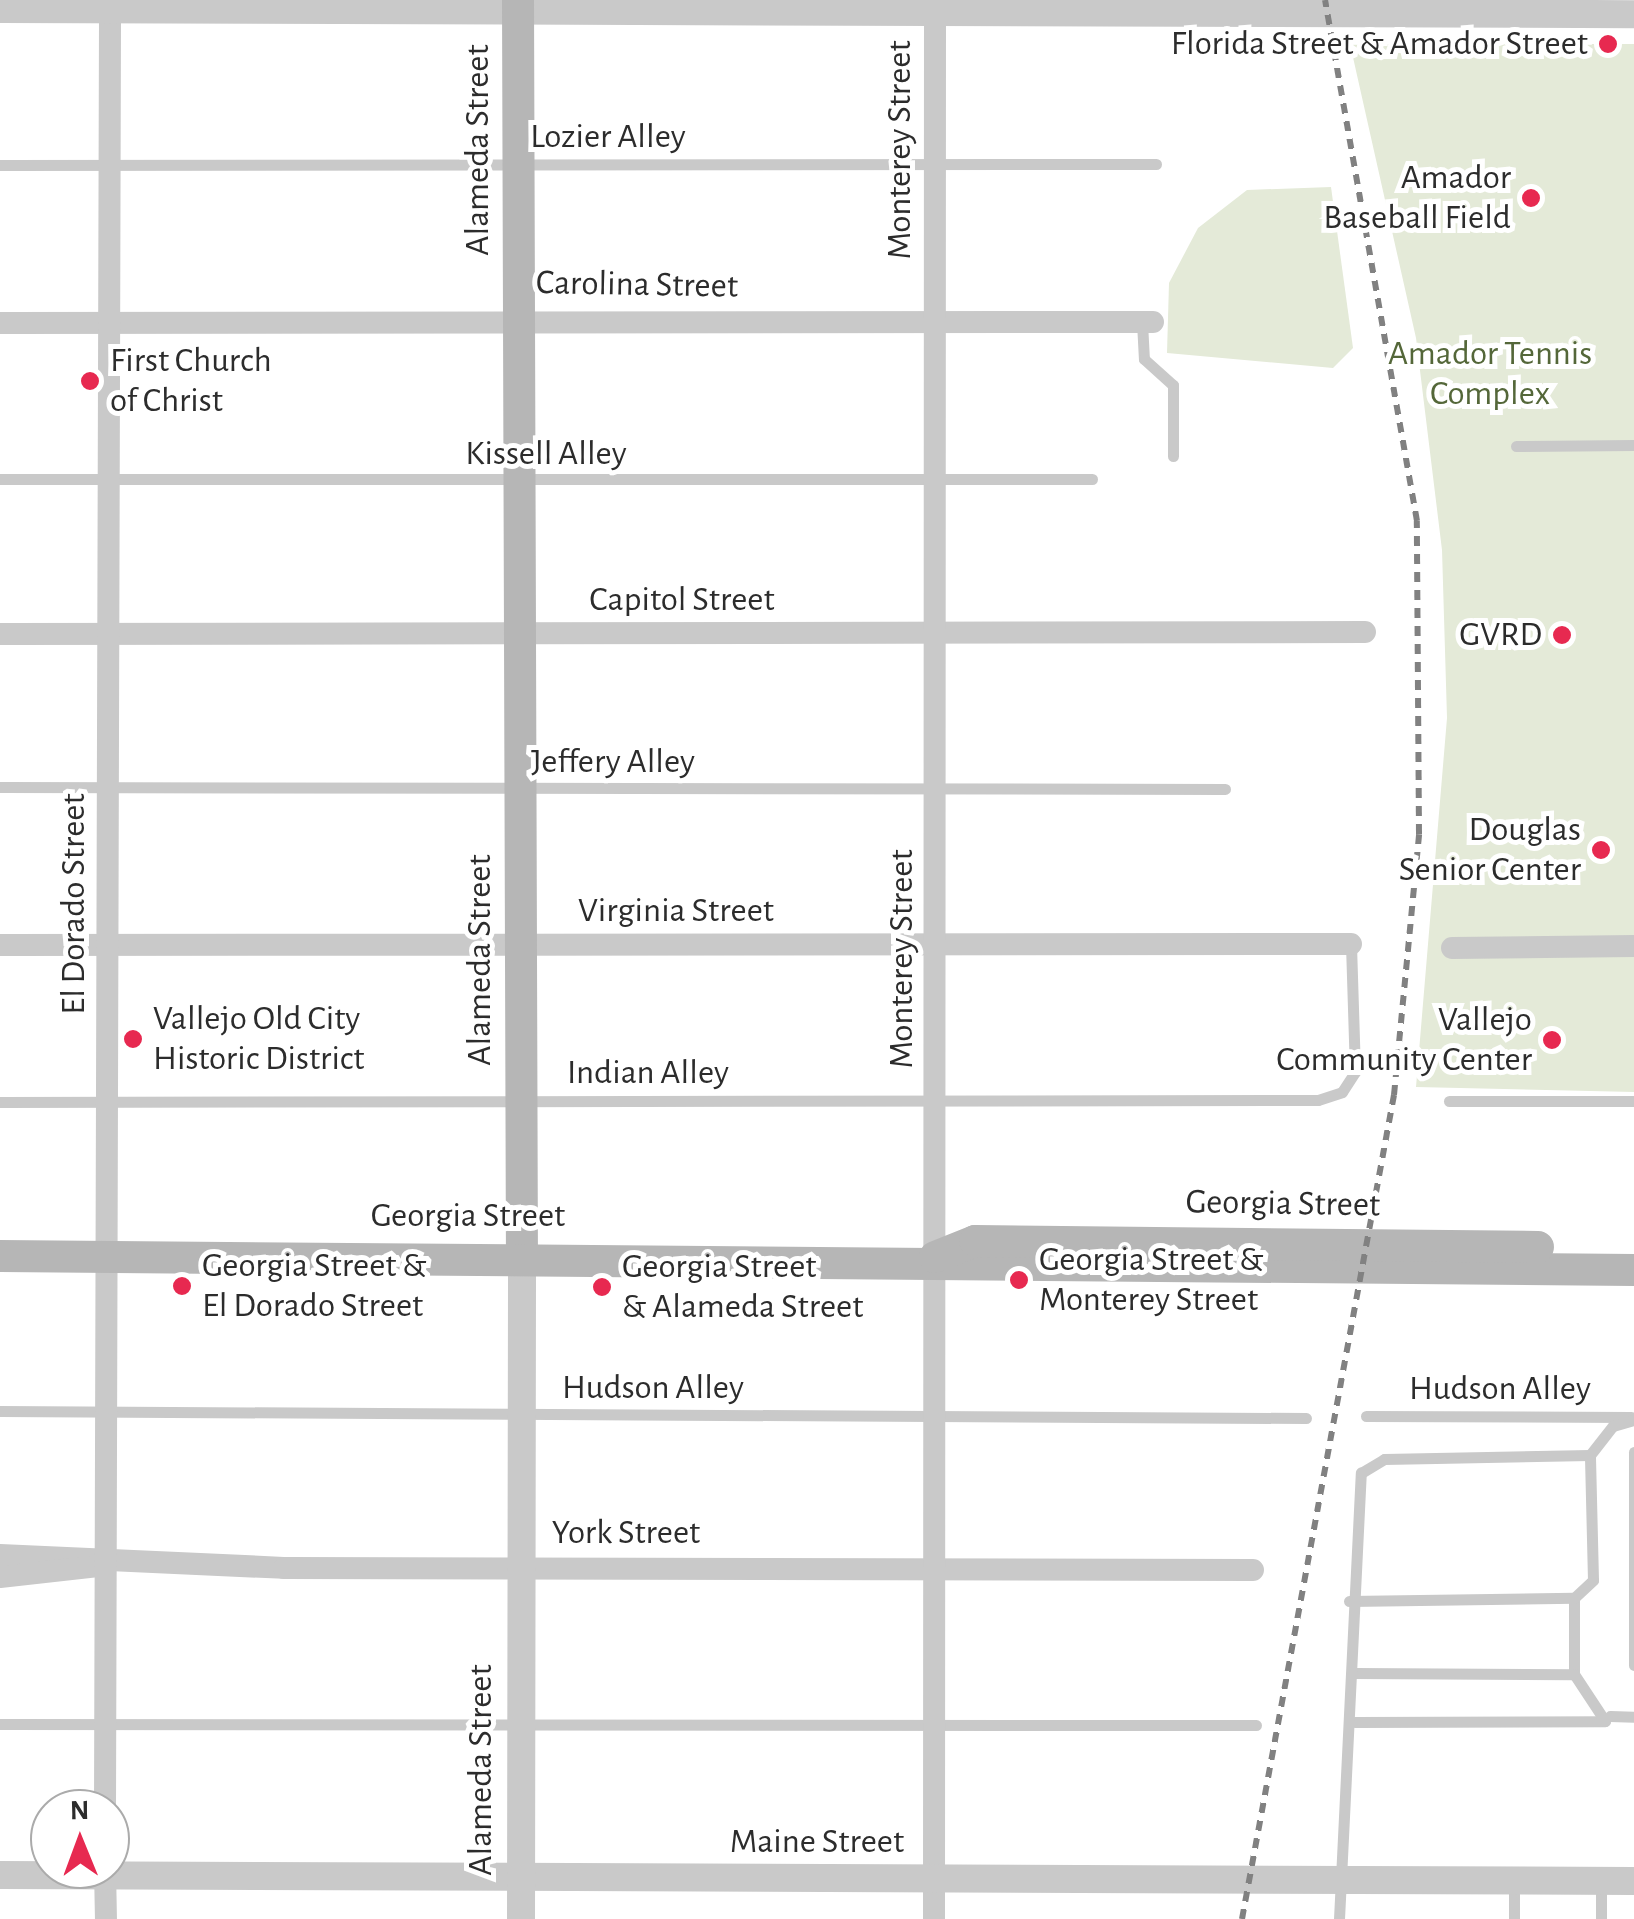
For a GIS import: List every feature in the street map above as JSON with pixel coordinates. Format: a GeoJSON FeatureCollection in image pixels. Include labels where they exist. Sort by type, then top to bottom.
{"type":"FeatureCollection","features":[{"type":"Feature","properties":{"kind":"main road","name":"Alameda Street"},"geometry":{"type":"LineString","coordinates":[[518,6],[522,1256]]}},
{"type":"Feature","properties":{"kind":"main road","name":"Georgia Street"},"geometry":{"type":"LineString","coordinates":[[935,1257],[976,1241],[1634,1248]]}},
{"type":"Feature","properties":{"kind":"main road","name":"Georgia Street"},"geometry":{"type":"LineString","coordinates":[[0,1256],[935,1257],[1019,1270],[1634,1270]]}},
{"type":"Feature","properties":{"kind":"street"},"geometry":{"type":"LineString","coordinates":[[0,9],[110,5],[935,6],[1634,14]]}},
{"type":"Feature","properties":{"kind":"street","name":"El Dorado Street"},"geometry":{"type":"LineString","coordinates":[[105,1789],[110,5]]}},
{"type":"Feature","properties":{"kind":"street","name":"Monterey Street"},"geometry":{"type":"LineString","coordinates":[[934,1919],[935,6]]}},
{"type":"Feature","properties":{"kind":"street","name":"Carolina Street"},"geometry":{"type":"LineString","coordinates":[[0,323],[519,319],[1148,322]]}},
{"type":"Feature","properties":{"kind":"street","name":"Capitol Street"},"geometry":{"type":"LineString","coordinates":[[0,634],[1365,632]]}},
{"type":"Feature","properties":{"kind":"street","name":"Virginia Street"},"geometry":{"type":"LineString","coordinates":[[0,945],[1351,944]]}},
{"type":"Feature","properties":{"kind":"street"},"geometry":{"type":"LineString","coordinates":[[1452,948],[1634,946]]}},
{"type":"Feature","properties":{"kind":"street","name":"Alameda Street"},"geometry":{"type":"LineString","coordinates":[[521,1919],[522,1256]]}},
{"type":"Feature","properties":{"kind":"street","name":"York Street"},"geometry":{"type":"LineString","coordinates":[[0,1555],[103,1564],[1253,1570]]}},
{"type":"Feature","properties":{"kind":"street"},"geometry":{"type":"LineString","coordinates":[[0,1577],[103,1564]]}},
{"type":"Feature","properties":{"kind":"street","name":"Maine Street"},"geometry":{"type":"LineString","coordinates":[[130,1872],[521,1880],[1634,1881]]}},
{"type":"Feature","properties":{"kind":"street","name":"Maine Street"},"geometry":{"type":"LineString","coordinates":[[0,1875],[30,1874]]}},
{"type":"Feature","properties":{"kind":"street"},"geometry":{"type":"LineString","coordinates":[[1600,1881],[1634,1898]]}},
{"type":"Feature","properties":{"kind":"street"},"geometry":{"type":"LineString","coordinates":[[105,1889],[106,1919]]}},
{"type":"Feature","properties":{"kind":"lane","name":"Lozier Alley"},"geometry":{"type":"LineString","coordinates":[[0,164],[1156,164]]}},
{"type":"Feature","properties":{"kind":"lane"},"geometry":{"type":"LineString","coordinates":[[1148,322],[1144,358],[1174,385],[1173,456]]}},
{"type":"Feature","properties":{"kind":"lane"},"geometry":{"type":"LineString","coordinates":[[1516,446],[1634,445]]}},
{"type":"Feature","properties":{"kind":"lane","name":"Kissell Alley"},"geometry":{"type":"LineString","coordinates":[[0,479],[519,482],[1092,478]]}},
{"type":"Feature","properties":{"kind":"lane","name":"Jeffery Alley"},"geometry":{"type":"LineString","coordinates":[[0,787],[1226,789]]}},
{"type":"Feature","properties":{"kind":"lane","name":"Indian Alley"},"geometry":{"type":"LineString","coordinates":[[0,1102],[936,1103],[1332,1098],[1351,1083],[1351,944]]}},
{"type":"Feature","properties":{"kind":"lane"},"geometry":{"type":"LineString","coordinates":[[1450,1101],[1634,1101]]}},
{"type":"Feature","properties":{"kind":"lane","name":"Hudson Alley"},"geometry":{"type":"LineString","coordinates":[[0,1411],[1306,1418]]}},
{"type":"Feature","properties":{"kind":"lane","name":"Hudson Alley"},"geometry":{"type":"LineString","coordinates":[[1366,1416],[1634,1419]]}},
{"type":"Feature","properties":{"kind":"lane"},"geometry":{"type":"LineString","coordinates":[[1349,1601],[1574,1598],[1593,1580],[1590,1455],[1612,1426],[1634,1419]]}},
{"type":"Feature","properties":{"kind":"lane"},"geometry":{"type":"LineString","coordinates":[[1634,1452],[1634,1665]]}},
{"type":"Feature","properties":{"kind":"lane"},"geometry":{"type":"LineString","coordinates":[[1339,1919],[1347,1881],[1355,1722],[1349,1601],[1356,1490],[1370,1464],[1590,1455]]}},
{"type":"Feature","properties":{"kind":"lane"},"geometry":{"type":"LineString","coordinates":[[1574,1598],[1574,1674],[1610,1716]]}},
{"type":"Feature","properties":{"kind":"lane"},"geometry":{"type":"LineString","coordinates":[[1355,1674],[1574,1674]]}},
{"type":"Feature","properties":{"kind":"lane"},"geometry":{"type":"LineString","coordinates":[[1355,1722],[1634,1716]]}},
{"type":"Feature","properties":{"kind":"lane"},"geometry":{"type":"LineString","coordinates":[[0,1724],[1256,1724]]}},
{"type":"Feature","properties":{"kind":"lane"},"geometry":{"type":"LineString","coordinates":[[1600,1881],[1601,1919]]}},
{"type":"Feature","properties":{"kind":"lane"},"geometry":{"type":"LineString","coordinates":[[1514,1882],[1514,1919]]}},
{"type":"Feature","properties":{"kind":"green space","name":"Amador Tennis Complex"},"geometry":{"type":"Polygon","coordinates":[[[1350,44],[1634,44],[1634,1092],[1416,1087],[1447,718],[1442,550],[1416,338],[1350,44]]]}},
{"type":"Feature","properties":{"kind":"green space"},"geometry":{"type":"Polygon","coordinates":[[[1331,187],[1353,348],[1333,368],[1167,353],[1169,283],[1198,228],[1247,190],[1331,187]]]}},
{"type":"Feature","properties":{"kind":"railway"},"geometry":{"type":"LineString","coordinates":[[1242,1919],[1394,1095],[1419,834],[1417,521],[1325,0]]}},
{"type":"Feature","properties":{"kind":"place","name":"Florida Street & Amador Street"},"geometry":{"type":"Point","coordinates":[1608,44]}},
{"type":"Feature","properties":{"kind":"place","name":"Amador Baseball Field"},"geometry":{"type":"Point","coordinates":[1531,198]}},
{"type":"Feature","properties":{"kind":"place","name":"First Church of Christ"},"geometry":{"type":"Point","coordinates":[90,381]}},
{"type":"Feature","properties":{"kind":"place","name":"GVRD"},"geometry":{"type":"Point","coordinates":[1562,635]}},
{"type":"Feature","properties":{"kind":"place","name":"Douglas Senior Center"},"geometry":{"type":"Point","coordinates":[1601,850]}},
{"type":"Feature","properties":{"kind":"place","name":"Vallejo Old City Historic District"},"geometry":{"type":"Point","coordinates":[133,1039]}},
{"type":"Feature","properties":{"kind":"place","name":"Vallejo Community Center"},"geometry":{"type":"Point","coordinates":[1552,1040]}},
{"type":"Feature","properties":{"kind":"place","name":"Georgia Street & Monterey Street"},"geometry":{"type":"Point","coordinates":[1019,1280]}},
{"type":"Feature","properties":{"kind":"place","name":"Georgia Street & El Dorado Street"},"geometry":{"type":"Point","coordinates":[182,1286]}},
{"type":"Feature","properties":{"kind":"place","name":"Georgia Street & Alameda Street"},"geometry":{"type":"Point","coordinates":[602,1287]}}]}
